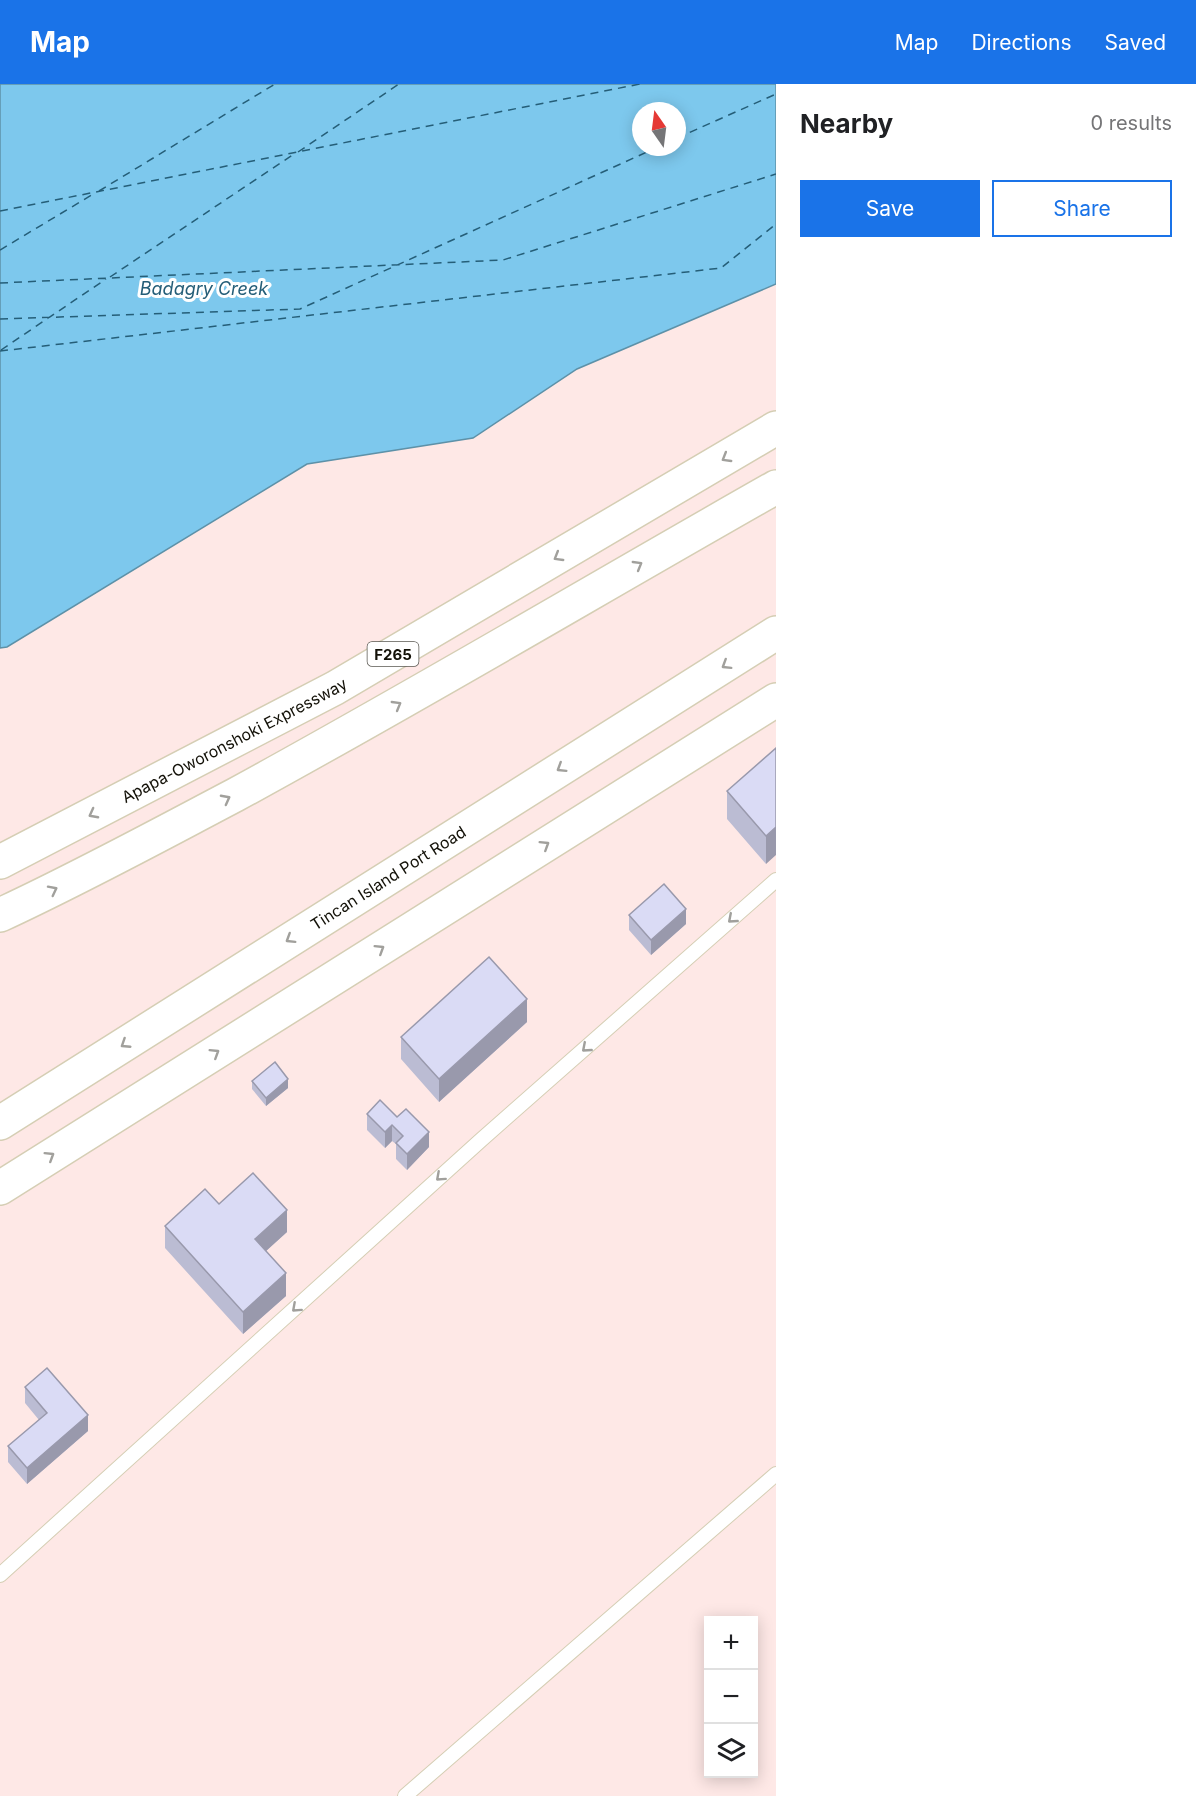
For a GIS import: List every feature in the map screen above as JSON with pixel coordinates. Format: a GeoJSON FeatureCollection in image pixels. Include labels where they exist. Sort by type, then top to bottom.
{"type":"FeatureCollection","features":[{"type":"Feature","properties":{"kind":"main road","name":"Apapa-Oworonshoki Expressway"},"geometry":{"type":"LineString","coordinates":[[0,862],[335,688],[776,428]]}},
{"type":"Feature","properties":{"kind":"main road","name":"F265"},"geometry":{"type":"LineString","coordinates":[[0,915],[47,893],[351,732],[776,487]]}},
{"type":"Feature","properties":{"kind":"main road","name":"Tincan Island Port Road"},"geometry":{"type":"LineString","coordinates":[[0,1123],[776,633]]}},
{"type":"Feature","properties":{"kind":"main road"},"geometry":{"type":"LineString","coordinates":[[0,1188],[776,700]]}},
{"type":"Feature","properties":{"kind":"lane"},"geometry":{"type":"LineString","coordinates":[[0,1575],[481,1140],[776,880]]}},
{"type":"Feature","properties":{"kind":"lane"},"geometry":{"type":"LineString","coordinates":[[405,1796],[776,1474]]}},
{"type":"Feature","properties":{"kind":"shaded area"},"geometry":{"type":"Polygon","coordinates":[[[776,284],[776,1796],[0,1796],[0,565],[384,404],[492,425],[577,369],[776,284]]]}},
{"type":"Feature","properties":{"kind":"water","name":"Badagry Creek"},"geometry":{"type":"Polygon","coordinates":[[[0,84],[776,84],[776,284],[577,369],[473,438],[307,464],[7,647],[0,648],[0,84]]]}},
{"type":"Feature","properties":{"kind":"building"},"geometry":{"type":"Polygon","coordinates":[[[776,748],[776,827],[766,836],[727,791],[776,748]]]}},
{"type":"Feature","properties":{"kind":"building"},"geometry":{"type":"Polygon","coordinates":[[[664,884],[686,909],[651,940],[629,915],[664,884]]]}},
{"type":"Feature","properties":{"kind":"building"},"geometry":{"type":"Polygon","coordinates":[[[489,957],[527,999],[439,1079],[401,1037],[489,957]]]}},
{"type":"Feature","properties":{"kind":"building"},"geometry":{"type":"Polygon","coordinates":[[[275,1062],[288,1079],[266,1098],[252,1081],[275,1062]]]}},
{"type":"Feature","properties":{"kind":"building"},"geometry":{"type":"Polygon","coordinates":[[[380,1100],[397,1117],[406,1109],[429,1132],[407,1154],[396,1143],[403,1136],[392,1125],[385,1132],[367,1114],[380,1100]]]}},
{"type":"Feature","properties":{"kind":"building"},"geometry":{"type":"Polygon","coordinates":[[[253,1173],[287,1210],[255,1239],[286,1273],[243,1312],[165,1226],[205,1189],[219,1204],[253,1173]]]}},
{"type":"Feature","properties":{"kind":"building"},"geometry":{"type":"Polygon","coordinates":[[[47,1368],[88,1415],[27,1468],[8,1446],[47,1413],[25,1387],[47,1368]]]}},
{"type":"Feature","properties":{"kind":"ferry route"},"geometry":{"type":"LineString","coordinates":[[99,191],[275,84]]}},
{"type":"Feature","properties":{"kind":"ferry route"},"geometry":{"type":"LineString","coordinates":[[298,152],[399,84]]}},
{"type":"Feature","properties":{"kind":"ferry route"},"geometry":{"type":"LineString","coordinates":[[0,211],[640,84]]}},
{"type":"Feature","properties":{"kind":"ferry route"},"geometry":{"type":"LineString","coordinates":[[686,134],[776,94]]}},
{"type":"Feature","properties":{"kind":"ferry route"},"geometry":{"type":"LineString","coordinates":[[110,277],[294,154]]}},
{"type":"Feature","properties":{"kind":"ferry route"},"geometry":{"type":"LineString","coordinates":[[0,319],[300,309],[638,156]]}},
{"type":"Feature","properties":{"kind":"ferry route"},"geometry":{"type":"LineString","coordinates":[[0,283],[503,260],[776,174]]}},
{"type":"Feature","properties":{"kind":"ferry route"},"geometry":{"type":"LineString","coordinates":[[0,250],[95,193]]}},
{"type":"Feature","properties":{"kind":"ferry route"},"geometry":{"type":"LineString","coordinates":[[0,351],[721,268],[776,224]]}},
{"type":"Feature","properties":{"kind":"ferry route"},"geometry":{"type":"LineString","coordinates":[[1,350],[106,279]]}}]}
